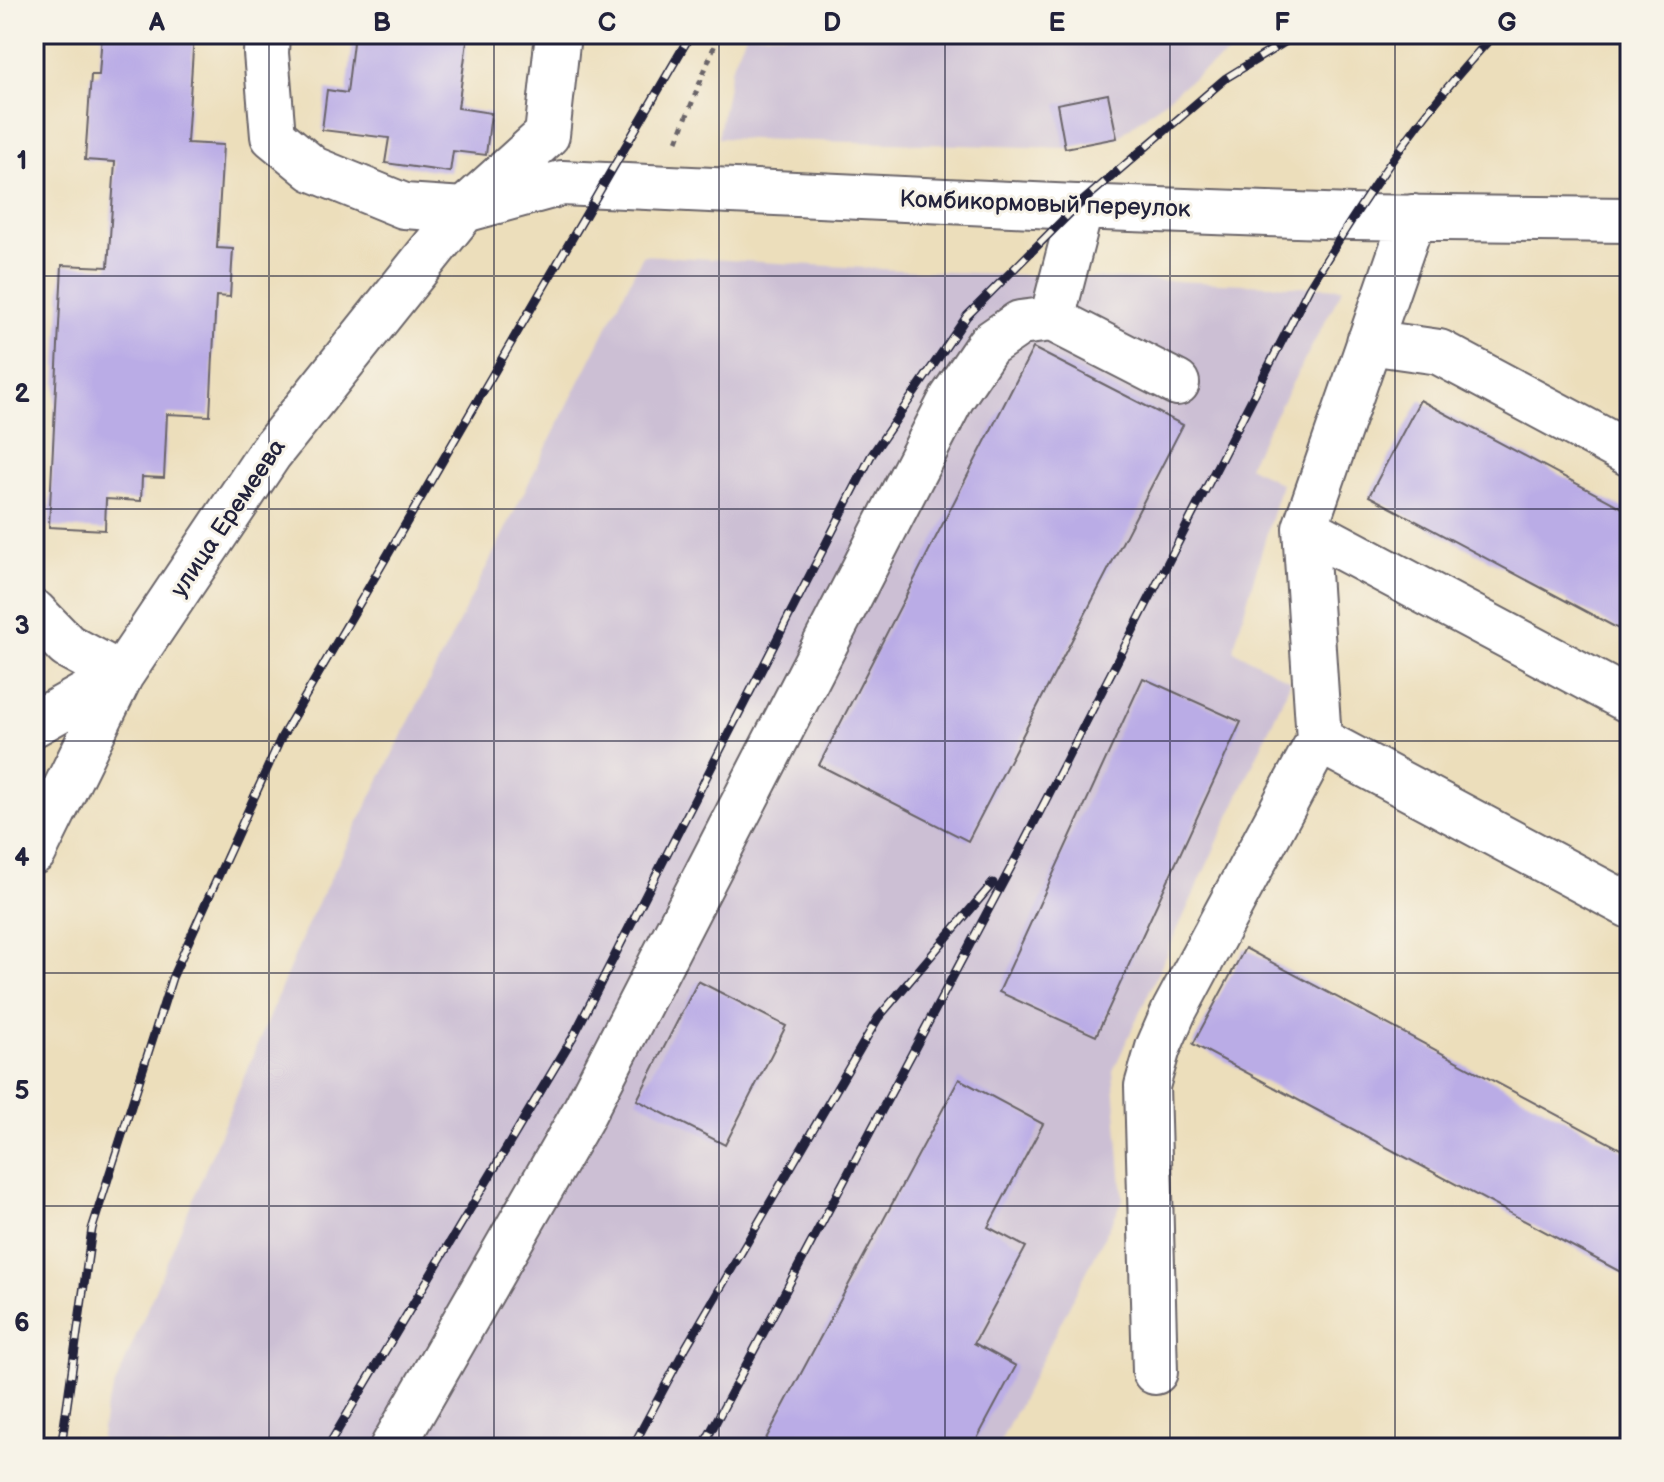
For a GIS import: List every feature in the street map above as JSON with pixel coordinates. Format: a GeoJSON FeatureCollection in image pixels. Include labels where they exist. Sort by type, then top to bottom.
{"type":"FeatureCollection","features":[{"type":"Feature","properties":{"kind":"street","name":"Комбикормовый переулок"},"geometry":{"type":"LineString","coordinates":[[267,34],[273,136],[313,169],[404,206],[464,210],[562,183],[1081,207],[1630,220]]}},
{"type":"Feature","properties":{"kind":"street","name":"улица Еремеева"},"geometry":{"type":"LineString","coordinates":[[34,852],[121,675],[270,453],[464,210],[547,135],[558,34]]}},
{"type":"Feature","properties":{"kind":"street"},"geometry":{"type":"LineString","coordinates":[[1052,319],[1081,207]]}},
{"type":"Feature","properties":{"kind":"street"},"geometry":{"type":"LineString","coordinates":[[1155,1372],[1147,1086],[1158,1048],[1174,1011],[1319,740],[1305,528],[1413,217]]}},
{"type":"Feature","properties":{"kind":"street"},"geometry":{"type":"LineString","coordinates":[[392,1448],[582,1116],[952,398],[988,345],[1020,323],[1052,319],[1177,383]]}},
{"type":"Feature","properties":{"kind":"street"},"geometry":{"type":"LineString","coordinates":[[1369,342],[1439,352],[1630,454]]}},
{"type":"Feature","properties":{"kind":"street"},"geometry":{"type":"LineString","coordinates":[[1305,528],[1630,701]]}},
{"type":"Feature","properties":{"kind":"street"},"geometry":{"type":"LineString","coordinates":[[34,612],[67,646],[121,675]]}},
{"type":"Feature","properties":{"kind":"street"},"geometry":{"type":"LineString","coordinates":[[34,724],[121,675]]}},
{"type":"Feature","properties":{"kind":"street"},"geometry":{"type":"LineString","coordinates":[[1319,740],[1630,906]]}},
{"type":"Feature","properties":{"kind":"path"},"geometry":{"type":"LineString","coordinates":[[659,186],[719,34]]}},
{"type":"Feature","properties":{"kind":"shaded area"},"geometry":{"type":"Polygon","coordinates":[[[746,34],[1260,34],[1202,71],[1117,138],[1065,148],[718,138],[731,69],[746,34]]]}},
{"type":"Feature","properties":{"kind":"shaded area"},"geometry":{"type":"Polygon","coordinates":[[[643,255],[899,270],[1343,288],[1248,466],[1281,484],[1233,650],[1291,681],[1113,1071],[1123,1200],[997,1448],[99,1448],[105,1410],[309,921],[643,255]]]}},
{"type":"Feature","properties":{"kind":"building"},"geometry":{"type":"Polygon","coordinates":[[[102,34],[194,34],[187,143],[223,145],[217,248],[233,249],[230,297],[216,296],[210,416],[167,414],[164,478],[142,477],[141,501],[106,499],[105,530],[49,527],[62,265],[108,267],[115,162],[85,160],[91,75],[99,75],[102,34]]]}},
{"type":"Feature","properties":{"kind":"building"},"geometry":{"type":"Polygon","coordinates":[[[354,34],[468,34],[458,108],[491,113],[486,155],[453,151],[450,172],[385,163],[389,138],[322,130],[327,90],[347,93],[354,34]]]}},
{"type":"Feature","properties":{"kind":"building"},"geometry":{"type":"Polygon","coordinates":[[[1108,94],[1117,138],[1065,148],[1057,104],[1108,94]]]}},
{"type":"Feature","properties":{"kind":"building"},"geometry":{"type":"Polygon","coordinates":[[[1033,348],[1183,425],[968,841],[819,765],[1033,348]]]}},
{"type":"Feature","properties":{"kind":"building"},"geometry":{"type":"Polygon","coordinates":[[[1420,400],[1630,512],[1630,635],[1369,496],[1420,400]]]}},
{"type":"Feature","properties":{"kind":"building"},"geometry":{"type":"Polygon","coordinates":[[[1143,678],[1241,722],[1096,1036],[999,992],[1143,678]]]}},
{"type":"Feature","properties":{"kind":"building"},"geometry":{"type":"Polygon","coordinates":[[[1245,948],[1630,1154],[1630,1277],[1193,1044],[1245,948]]]}},
{"type":"Feature","properties":{"kind":"building"},"geometry":{"type":"Polygon","coordinates":[[[698,981],[786,1026],[725,1145],[637,1100],[698,981]]]}},
{"type":"Feature","properties":{"kind":"building"},"geometry":{"type":"Polygon","coordinates":[[[959,1079],[1043,1124],[988,1227],[1026,1247],[974,1343],[1016,1366],[972,1448],[761,1448],[959,1079]]]}},
{"type":"Feature","properties":{"kind":"railway"},"geometry":{"type":"LineString","coordinates":[[61,1448],[92,1229],[172,978],[281,738],[691,34]]}},
{"type":"Feature","properties":{"kind":"railway"},"geometry":{"type":"LineString","coordinates":[[327,1448],[573,1037],[871,456],[967,316],[1076,207],[1226,78],[1298,34]]}},
{"type":"Feature","properties":{"kind":"railway"},"geometry":{"type":"LineString","coordinates":[[702,1448],[1017,856],[1309,288],[1395,156],[1443,93],[1495,34]]}},
{"type":"Feature","properties":{"kind":"railway"},"geometry":{"type":"LineString","coordinates":[[632,1448],[686,1347],[878,1018],[993,883]]}}]}
